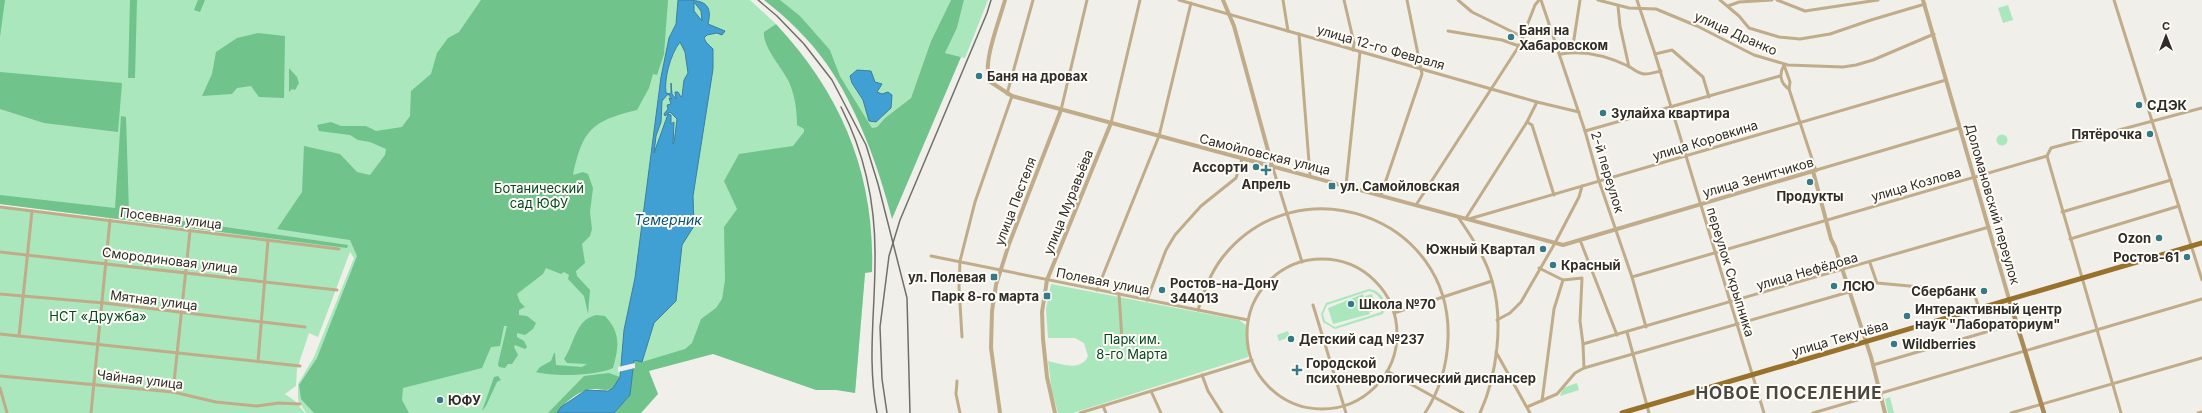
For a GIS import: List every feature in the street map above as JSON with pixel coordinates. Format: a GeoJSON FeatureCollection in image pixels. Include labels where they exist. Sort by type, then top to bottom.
{"type":"FeatureCollection","features":[{"type":"Feature","properties":{"kind":"main road","name":"улица Текучёва"},"geometry":{"type":"LineString","coordinates":[[1622,413],[2202,243]]}},
{"type":"Feature","properties":{"kind":"main road","name":"Доломановский переулок"},"geometry":{"type":"LineString","coordinates":[[2009,299],[2044,413]]}},
{"type":"Feature","properties":{"kind":"street","name":"Самойловская улица"},"geometry":{"type":"LineString","coordinates":[[1005,0],[987,69],[989,81],[1007,94],[1061,110],[1242,159],[1310,175],[1563,245]]}},
{"type":"Feature","properties":{"kind":"street"},"geometry":{"type":"LineString","coordinates":[[1007,94],[1033,0]]}},
{"type":"Feature","properties":{"kind":"street","name":"улица Пестеля"},"geometry":{"type":"LineString","coordinates":[[1000,413],[991,348],[992,311],[1000,270],[1061,110],[1087,0]]}},
{"type":"Feature","properties":{"kind":"street","name":"улица Муравьёва"},"geometry":{"type":"LineString","coordinates":[[1055,413],[1047,377],[1043,339],[1042,312],[1047,280],[1111,123],[1140,0]]}},
{"type":"Feature","properties":{"kind":"street","name":"улица 12-го Февраля"},"geometry":{"type":"LineString","coordinates":[[1179,0],[1227,12],[1353,50],[1537,102],[1579,112]]}},
{"type":"Feature","properties":{"kind":"street"},"geometry":{"type":"LineString","coordinates":[[1223,0],[1234,26],[1272,165],[1302,262]]}},
{"type":"Feature","properties":{"kind":"street"},"geometry":{"type":"LineString","coordinates":[[1283,0],[1288,31]]}},
{"type":"Feature","properties":{"kind":"street"},"geometry":{"type":"LineString","coordinates":[[1344,0],[1354,43],[1353,50]]}},
{"type":"Feature","properties":{"kind":"street"},"geometry":{"type":"LineString","coordinates":[[1381,195],[1422,80],[1422,69],[1407,0]]}},
{"type":"Feature","properties":{"kind":"street"},"geometry":{"type":"LineString","coordinates":[[1458,0],[1472,12],[1523,37]]}},
{"type":"Feature","properties":{"kind":"street"},"geometry":{"type":"LineString","coordinates":[[1416,205],[1490,88],[1519,46],[1535,5],[1540,0]]}},
{"type":"Feature","properties":{"kind":"street","name":"2-й переулок"},"geometry":{"type":"LineString","coordinates":[[1540,0],[1558,46],[1599,181],[1632,277],[1646,327]]}},
{"type":"Feature","properties":{"kind":"street"},"geometry":{"type":"LineString","coordinates":[[1572,52],[1580,0]]}},
{"type":"Feature","properties":{"kind":"street","name":"улица Дранко"},"geometry":{"type":"LineString","coordinates":[[1598,0],[1616,5],[1656,9],[1676,17],[1754,55],[1784,65],[1843,67],[1856,65],[1873,60],[1934,34]]}},
{"type":"Feature","properties":{"kind":"street"},"geometry":{"type":"LineString","coordinates":[[1614,0],[1630,67]]}},
{"type":"Feature","properties":{"kind":"street","name":"переулок Скрыпника"},"geometry":{"type":"LineString","coordinates":[[1637,0],[1656,54],[1764,413]]}},
{"type":"Feature","properties":{"kind":"street"},"geometry":{"type":"LineString","coordinates":[[1720,0],[1728,6],[1749,28],[1779,37],[1800,39],[1830,34],[1924,2]]}},
{"type":"Feature","properties":{"kind":"street"},"geometry":{"type":"LineString","coordinates":[[1728,6],[1739,2],[1772,0]]}},
{"type":"Feature","properties":{"kind":"street"},"geometry":{"type":"LineString","coordinates":[[1777,0],[1783,1],[1805,11],[1878,0]]}},
{"type":"Feature","properties":{"kind":"street"},"geometry":{"type":"LineString","coordinates":[[2114,0],[2202,280]]}},
{"type":"Feature","properties":{"kind":"street","name":"Доломановский переулок"},"geometry":{"type":"LineString","coordinates":[[1924,2],[2009,299]]}},
{"type":"Feature","properties":{"kind":"street"},"geometry":{"type":"LineString","coordinates":[[1097,290],[1159,136],[1190,3]]}},
{"type":"Feature","properties":{"kind":"street"},"geometry":{"type":"LineString","coordinates":[[1448,31],[1502,40],[1519,46]]}},
{"type":"Feature","properties":{"kind":"street"},"geometry":{"type":"LineString","coordinates":[[1299,34],[1310,175]]}},
{"type":"Feature","properties":{"kind":"street"},"geometry":{"type":"LineString","coordinates":[[1521,41],[1539,46],[1558,46]]}},
{"type":"Feature","properties":{"kind":"street"},"geometry":{"type":"LineString","coordinates":[[1656,54],[1672,50],[1703,77],[1709,97]]}},
{"type":"Feature","properties":{"kind":"street"},"geometry":{"type":"LineString","coordinates":[[1346,185],[1360,52]]}},
{"type":"Feature","properties":{"kind":"street"},"geometry":{"type":"LineString","coordinates":[[1560,54],[1572,52],[1596,54],[1630,67],[1637,72],[1645,74],[1661,71]]}},
{"type":"Feature","properties":{"kind":"street"},"geometry":{"type":"LineString","coordinates":[[1784,65],[1780,76],[1782,82],[1789,89]]}},
{"type":"Feature","properties":{"kind":"street"},"geometry":{"type":"LineString","coordinates":[[1784,65],[1790,82],[1789,89],[1814,171],[1831,239],[1835,247],[1864,342],[1873,365],[1886,413]]}},
{"type":"Feature","properties":{"kind":"street"},"geometry":{"type":"LineString","coordinates":[[1585,131],[1780,76]]}},
{"type":"Feature","properties":{"kind":"street","name":"улица Коровкина"},"geometry":{"type":"LineString","coordinates":[[1468,219],[1946,80]]}},
{"type":"Feature","properties":{"kind":"street"},"geometry":{"type":"LineString","coordinates":[[962,337],[959,287],[960,261],[975,202],[1012,96]]}},
{"type":"Feature","properties":{"kind":"street"},"geometry":{"type":"LineString","coordinates":[[1468,219],[1527,122],[1537,102]]}},
{"type":"Feature","properties":{"kind":"street","name":"улица Козлова"},"geometry":{"type":"LineString","coordinates":[[1632,277],[2047,156],[2052,148],[2202,108]]}},
{"type":"Feature","properties":{"kind":"street"},"geometry":{"type":"LineString","coordinates":[[1527,122],[1532,125],[1554,194]]}},
{"type":"Feature","properties":{"kind":"street","name":"улица Зенитчиков"},"geometry":{"type":"LineString","coordinates":[[1563,245],[1959,128]]}},
{"type":"Feature","properties":{"kind":"street"},"geometry":{"type":"LineString","coordinates":[[2047,156],[2121,413]]}},
{"type":"Feature","properties":{"kind":"street"},"geometry":{"type":"LineString","coordinates":[[1147,300],[1166,250],[1175,235],[1201,206],[1236,178],[1242,159]]}},
{"type":"Feature","properties":{"kind":"street"},"geometry":{"type":"LineString","coordinates":[[2062,212],[2171,180]]}},
{"type":"Feature","properties":{"kind":"street"},"geometry":{"type":"LineString","coordinates":[[1497,320],[1510,314],[1521,302],[1539,268],[1555,243],[1579,197],[1582,186]]}},
{"type":"Feature","properties":{"kind":"street"},"geometry":{"type":"LineString","coordinates":[[2070,239],[2179,206]]}},
{"type":"Feature","properties":{"kind":"street","name":"Посевная улица"},"geometry":{"type":"LineString","coordinates":[[0,207],[339,249]]}},
{"type":"Feature","properties":{"kind":"street"},"geometry":{"type":"LineString","coordinates":[[1198,310],[1212,274],[1232,247],[1254,229],[1288,214],[1323,209],[1349,211],[1371,218],[1392,229],[1411,244],[1426,260],[1445,296],[1449,328],[1448,347],[1443,375],[1435,398],[1425,413]]}},
{"type":"Feature","properties":{"kind":"street"},"geometry":{"type":"LineString","coordinates":[[19,336],[25,296],[32,211]]}},
{"type":"Feature","properties":{"kind":"street"},"geometry":{"type":"LineString","coordinates":[[1457,216],[1481,256],[1492,281],[1497,320],[1496,352],[1493,377],[1480,413]]}},
{"type":"Feature","properties":{"kind":"street"},"geometry":{"type":"LineString","coordinates":[[91,413],[108,263],[110,220]]}},
{"type":"Feature","properties":{"kind":"street","name":"улица Нефёдова"},"geometry":{"type":"LineString","coordinates":[[1584,344],[1989,228]]}},
{"type":"Feature","properties":{"kind":"street"},"geometry":{"type":"LineString","coordinates":[[173,392],[190,231]]}},
{"type":"Feature","properties":{"kind":"street"},"geometry":{"type":"LineString","coordinates":[[258,362],[268,240]]}},
{"type":"Feature","properties":{"kind":"street"},"geometry":{"type":"LineString","coordinates":[[1580,240],[1616,335]]}},
{"type":"Feature","properties":{"kind":"street","name":"Смородиновая улица"},"geometry":{"type":"LineString","coordinates":[[0,252],[337,290]]}},
{"type":"Feature","properties":{"kind":"street","name":"Полевая улица"},"geometry":{"type":"LineString","coordinates":[[931,256],[1248,320]]}},
{"type":"Feature","properties":{"kind":"street"},"geometry":{"type":"LineString","coordinates":[[1328,260],[1344,262],[1358,269],[1379,286],[1387,297],[1394,313],[1396,342],[1393,356],[1387,371],[1377,385],[1365,395],[1344,405],[1319,409],[1289,401],[1266,384],[1252,360],[1247,334],[1248,320],[1256,299],[1262,289],[1277,274],[1302,262],[1328,260]]}},
{"type":"Feature","properties":{"kind":"street"},"geometry":{"type":"LineString","coordinates":[[1870,263],[1877,283],[1974,292],[1979,309]]}},
{"type":"Feature","properties":{"kind":"street"},"geometry":{"type":"LineString","coordinates":[[1539,268],[1563,280],[1582,278],[1580,321],[1584,344],[1584,368]]}},
{"type":"Feature","properties":{"kind":"street"},"geometry":{"type":"LineString","coordinates":[[1542,401],[1554,309],[1563,280]]}},
{"type":"Feature","properties":{"kind":"street"},"geometry":{"type":"LineString","coordinates":[[1394,313],[1492,281]]}},
{"type":"Feature","properties":{"kind":"street"},"geometry":{"type":"LineString","coordinates":[[1527,407],[1557,394],[1575,373],[1584,368],[1849,292]]}},
{"type":"Feature","properties":{"kind":"street","name":"Мятная улица"},"geometry":{"type":"LineString","coordinates":[[0,294],[104,303],[181,314],[305,327]]}},
{"type":"Feature","properties":{"kind":"street"},"geometry":{"type":"LineString","coordinates":[[1119,294],[1122,340]]}},
{"type":"Feature","properties":{"kind":"street"},"geometry":{"type":"LineString","coordinates":[[1813,413],[2202,299]]}},
{"type":"Feature","properties":{"kind":"street"},"geometry":{"type":"LineString","coordinates":[[1313,305],[1346,413]]}},
{"type":"Feature","properties":{"kind":"street"},"geometry":{"type":"LineString","coordinates":[[1873,365],[2017,323]]}},
{"type":"Feature","properties":{"kind":"street"},"geometry":{"type":"LineString","coordinates":[[1627,332],[1649,413]]}},
{"type":"Feature","properties":{"kind":"street"},"geometry":{"type":"LineString","coordinates":[[0,334],[300,366]]}},
{"type":"Feature","properties":{"kind":"street"},"geometry":{"type":"LineString","coordinates":[[1496,352],[1530,413]]}},
{"type":"Feature","properties":{"kind":"street"},"geometry":{"type":"LineString","coordinates":[[2011,413],[2202,358]]}},
{"type":"Feature","properties":{"kind":"street"},"geometry":{"type":"LineString","coordinates":[[1080,413],[1252,360]]}},
{"type":"Feature","properties":{"kind":"street"},"geometry":{"type":"LineString","coordinates":[[1387,371],[1463,413]]}},
{"type":"Feature","properties":{"kind":"street","name":"Чайная улица"},"geometry":{"type":"LineString","coordinates":[[0,376],[95,383],[173,392],[216,402],[257,406],[279,403],[300,404]]}},
{"type":"Feature","properties":{"kind":"street"},"geometry":{"type":"LineString","coordinates":[[1202,376],[1208,391],[1222,413]]}},
{"type":"Feature","properties":{"kind":"street"},"geometry":{"type":"LineString","coordinates":[[957,381],[956,394],[960,413]]}},
{"type":"Feature","properties":{"kind":"street"},"geometry":{"type":"LineString","coordinates":[[0,389],[7,413]]}},
{"type":"Feature","properties":{"kind":"street"},"geometry":{"type":"LineString","coordinates":[[1151,391],[1161,413]]}},
{"type":"Feature","properties":{"kind":"street"},"geometry":{"type":"LineString","coordinates":[[1103,406],[1106,413]]}},
{"type":"Feature","properties":{"kind":"street"},"geometry":{"type":"LineString","coordinates":[[2198,413],[2202,412]]}},
{"type":"Feature","properties":{"kind":"green space","name":"Ботанический сад ЮФУ"},"geometry":{"type":"Polygon","coordinates":[[[0,0],[750,0],[776,24],[766,31],[778,40],[866,263],[855,393],[716,349],[652,366],[609,386],[588,386],[569,397],[555,413],[306,413],[298,400],[298,384],[314,357],[354,258],[350,252],[318,337],[309,333],[297,369],[296,386],[285,394],[295,401],[305,413],[0,413],[0,208],[250,236],[0,204],[0,0]]]}},
{"type":"Feature","properties":{"kind":"green space"},"geometry":{"type":"Polygon","coordinates":[[[0,0],[5,0],[0,37],[0,0]]]}},
{"type":"Feature","properties":{"kind":"green space"},"geometry":{"type":"Polygon","coordinates":[[[130,0],[137,0],[135,78],[128,78],[130,0]]]}},
{"type":"Feature","properties":{"kind":"green space"},"geometry":{"type":"Polygon","coordinates":[[[198,0],[205,0],[200,12],[194,10],[198,0]]]}},
{"type":"Feature","properties":{"kind":"green space"},"geometry":{"type":"Polygon","coordinates":[[[481,0],[668,0],[664,54],[657,75],[653,74],[649,88],[637,110],[609,118],[592,129],[581,147],[577,159],[573,175],[583,172],[588,174],[593,188],[590,212],[592,229],[590,236],[582,244],[585,263],[576,271],[577,276],[590,290],[588,314],[584,296],[568,279],[569,275],[564,272],[561,274],[546,268],[543,274],[517,294],[520,302],[525,307],[519,310],[519,315],[527,316],[536,323],[533,329],[525,335],[517,333],[517,337],[524,341],[527,347],[525,349],[515,345],[514,347],[518,355],[512,364],[508,364],[505,368],[499,367],[498,364],[507,326],[504,326],[500,346],[491,347],[482,368],[403,388],[402,400],[409,413],[314,413],[301,399],[299,385],[317,358],[357,256],[350,240],[277,229],[302,192],[304,146],[340,154],[357,172],[370,175],[385,155],[386,149],[370,142],[358,140],[350,135],[319,131],[317,125],[331,122],[341,126],[366,126],[376,131],[402,127],[410,116],[411,91],[431,74],[437,53],[448,38],[459,32],[481,0]]]}},
{"type":"Feature","properties":{"kind":"green space"},"geometry":{"type":"Polygon","coordinates":[[[764,0],[780,0],[800,16],[830,50],[840,76],[872,128],[877,127],[885,118],[911,98],[931,41],[951,0],[964,0],[957,28],[945,53],[961,57],[892,219],[881,179],[866,138],[848,99],[837,80],[820,54],[805,37],[764,0]]]}},
{"type":"Feature","properties":{"kind":"green space"},"geometry":{"type":"Polygon","coordinates":[[[780,0],[951,0],[931,41],[911,98],[885,118],[877,127],[872,128],[840,76],[830,50],[780,0]]]}},
{"type":"Feature","properties":{"kind":"green space"},"geometry":{"type":"Polygon","coordinates":[[[964,0],[988,0],[965,58],[945,53],[957,28],[964,0]]]}},
{"type":"Feature","properties":{"kind":"green space"},"geometry":{"type":"Polygon","coordinates":[[[2008,5],[2013,20],[2003,23],[1998,8],[2008,5]]]}},
{"type":"Feature","properties":{"kind":"green space"},"geometry":{"type":"Polygon","coordinates":[[[776,24],[799,51],[819,79],[836,108],[850,138],[860,169],[868,202],[872,272],[865,273],[855,393],[836,390],[816,390],[713,354],[649,371],[658,394],[641,413],[614,413],[630,395],[634,360],[642,362],[685,349],[692,343],[701,319],[716,308],[722,299],[725,280],[724,227],[737,209],[724,181],[739,154],[793,146],[804,132],[804,129],[797,125],[795,103],[789,82],[769,51],[764,38],[764,32],[776,24]]]}},
{"type":"Feature","properties":{"kind":"green space"},"geometry":{"type":"Polygon","coordinates":[[[258,33],[285,36],[284,98],[259,97],[251,86],[237,88],[232,94],[202,96],[212,74],[216,52],[237,38],[258,33]]]}},
{"type":"Feature","properties":{"kind":"green space"},"geometry":{"type":"Polygon","coordinates":[[[289,68],[297,77],[299,83],[295,90],[292,89],[289,92],[289,68]]]}},
{"type":"Feature","properties":{"kind":"green space"},"geometry":{"type":"Polygon","coordinates":[[[0,72],[122,83],[118,132],[44,123],[0,109],[0,72]]]}},
{"type":"Feature","properties":{"kind":"green space"},"geometry":{"type":"Polygon","coordinates":[[[121,116],[126,117],[129,213],[348,245],[347,248],[0,204],[0,195],[115,208],[121,116]]]}},
{"type":"Feature","properties":{"kind":"green space"},"geometry":{"type":"Polygon","coordinates":[[[2002,134],[2006,136],[2008,140],[2006,144],[2002,146],[1998,144],[1996,140],[1998,136],[2002,134]]]}},
{"type":"Feature","properties":{"kind":"green space","name":"Парк им. 8-го Марта"},"geometry":{"type":"Polygon","coordinates":[[[1051,284],[1239,320],[1246,325],[1248,357],[1073,413],[1058,413],[1052,392],[1048,361],[1071,366],[1081,364],[1088,356],[1084,343],[1075,338],[1048,338],[1046,309],[1051,284]]]}},
{"type":"Feature","properties":{"kind":"green space"},"geometry":{"type":"Polygon","coordinates":[[[1369,289],[1374,290],[1383,298],[1385,305],[1383,314],[1335,329],[1323,322],[1321,314],[1326,303],[1369,289]],[[1369,291],[1327,305],[1323,314],[1325,321],[1335,327],[1381,312],[1382,305],[1380,298],[1373,292],[1369,291]]]}},
{"type":"Feature","properties":{"kind":"green space"},"geometry":{"type":"Polygon","coordinates":[[[1363,294],[1370,314],[1333,324],[1328,308],[1363,294]]]}},
{"type":"Feature","properties":{"kind":"green space"},"geometry":{"type":"Polygon","coordinates":[[[1372,294],[1377,310],[1370,312],[1365,296],[1372,294]]]}},
{"type":"Feature","properties":{"kind":"green space"},"geometry":{"type":"Polygon","coordinates":[[[596,315],[605,316],[614,328],[616,334],[617,353],[613,368],[596,373],[575,375],[553,375],[536,372],[540,367],[551,361],[554,353],[556,365],[582,367],[587,364],[567,363],[564,359],[580,327],[589,318],[596,315]]]}},
{"type":"Feature","properties":{"kind":"green space"},"geometry":{"type":"Polygon","coordinates":[[[1288,331],[1290,337],[1279,341],[1277,335],[1288,331]]]}},
{"type":"Feature","properties":{"kind":"green space"},"geometry":{"type":"Polygon","coordinates":[[[609,373],[620,377],[614,387],[606,390],[592,389],[583,391],[570,399],[557,413],[548,413],[584,376],[609,373]]]}},
{"type":"Feature","properties":{"kind":"green space"},"geometry":{"type":"Polygon","coordinates":[[[498,376],[501,380],[497,382],[486,406],[482,411],[494,377],[498,376]]]}},
{"type":"Feature","properties":{"kind":"green space"},"geometry":{"type":"Polygon","coordinates":[[[1577,383],[1579,390],[1560,396],[1563,388],[1577,383]]]}},
{"type":"Feature","properties":{"kind":"green space"},"geometry":{"type":"Polygon","coordinates":[[[1890,397],[1894,413],[1888,413],[1885,399],[1890,397]]]}},
{"type":"Feature","properties":{"kind":"water","name":"Темерник"},"geometry":{"type":"Polygon","coordinates":[[[678,0],[692,0],[703,3],[707,6],[709,10],[708,24],[725,31],[722,35],[717,33],[707,35],[704,38],[713,49],[713,69],[693,196],[694,226],[682,245],[676,301],[654,323],[642,362],[634,360],[630,395],[614,413],[557,413],[561,407],[586,390],[608,391],[613,388],[620,377],[624,330],[635,278],[661,77],[669,38],[676,24],[678,0]],[[694,2],[694,11],[702,21],[701,11],[694,2]],[[680,42],[676,47],[668,67],[666,93],[671,94],[671,83],[672,94],[676,99],[675,92],[678,92],[681,97],[682,96],[684,80],[688,73],[685,52],[680,42]],[[668,94],[662,101],[661,122],[656,136],[654,153],[668,114],[671,115],[671,124],[674,122],[673,144],[674,143],[677,119],[670,112],[665,116],[664,114],[668,109],[667,105],[671,104],[669,98],[672,99],[668,94]]]}},
{"type":"Feature","properties":{"kind":"water"},"geometry":{"type":"Polygon","coordinates":[[[857,70],[871,71],[875,82],[882,84],[877,92],[882,94],[888,92],[892,95],[891,108],[876,122],[869,121],[863,100],[852,83],[850,76],[857,70]]]}},
{"type":"Feature","properties":{"kind":"pier"},"geometry":{"type":"Polygon","coordinates":[[[635,363],[635,368],[618,372],[618,367],[635,363]]]}},
{"type":"Feature","properties":{"kind":"railway"},"geometry":{"type":"LineString","coordinates":[[758,0],[777,16],[804,44],[832,80],[866,145],[878,184],[907,298],[910,413]]}},
{"type":"Feature","properties":{"kind":"railway"},"geometry":{"type":"LineString","coordinates":[[887,413],[882,379],[880,327],[889,256],[900,220],[987,13],[991,0]]}},
{"type":"Feature","properties":{"kind":"railway"},"geometry":{"type":"LineString","coordinates":[[841,107],[857,143],[863,162],[871,201],[875,241],[872,375],[877,413]]}},
{"type":"Feature","properties":{"kind":"place","name":"Баня на Хабаровском"},"geometry":{"type":"Point","coordinates":[1511,37]}},
{"type":"Feature","properties":{"kind":"place","name":"Баня на дровах"},"geometry":{"type":"Point","coordinates":[979,76]}},
{"type":"Feature","properties":{"kind":"place","name":"СДЭК"},"geometry":{"type":"Point","coordinates":[2139,105]}},
{"type":"Feature","properties":{"kind":"place","name":"Зулайха квартира"},"geometry":{"type":"Point","coordinates":[1603,113]}},
{"type":"Feature","properties":{"kind":"place","name":"Пятёрочка"},"geometry":{"type":"Point","coordinates":[2150,134]}},
{"type":"Feature","properties":{"kind":"place","name":"Ассорти"},"geometry":{"type":"Point","coordinates":[1256,167]}},
{"type":"Feature","properties":{"kind":"place","name":"Апрель"},"geometry":{"type":"Point","coordinates":[1266,170]}},
{"type":"Feature","properties":{"kind":"place","name":"Продукты"},"geometry":{"type":"Point","coordinates":[1810,182]}},
{"type":"Feature","properties":{"kind":"place","name":"ул. Самойловская"},"geometry":{"type":"Point","coordinates":[1332,186]}},
{"type":"Feature","properties":{"kind":"place","name":"Ozon"},"geometry":{"type":"Point","coordinates":[2159,238]}},
{"type":"Feature","properties":{"kind":"place","name":"Южный Квартал"},"geometry":{"type":"Point","coordinates":[1543,249]}},
{"type":"Feature","properties":{"kind":"place","name":"Ростов-61"},"geometry":{"type":"Point","coordinates":[2187,257]}},
{"type":"Feature","properties":{"kind":"place","name":"Красный"},"geometry":{"type":"Point","coordinates":[1553,265]}},
{"type":"Feature","properties":{"kind":"place","name":"ул. Полевая"},"geometry":{"type":"Point","coordinates":[994,277]}},
{"type":"Feature","properties":{"kind":"place","name":"ЛСЮ"},"geometry":{"type":"Point","coordinates":[1834,286]}},
{"type":"Feature","properties":{"kind":"place","name":"Ростов-на-Дону 344013"},"geometry":{"type":"Point","coordinates":[1162,290]}},
{"type":"Feature","properties":{"kind":"place","name":"Сбербанк"},"geometry":{"type":"Point","coordinates":[1984,291]}},
{"type":"Feature","properties":{"kind":"place","name":"Парк 8-го марта"},"geometry":{"type":"Point","coordinates":[1047,296]}},
{"type":"Feature","properties":{"kind":"place","name":"Школа №70"},"geometry":{"type":"Point","coordinates":[1351,304]}},
{"type":"Feature","properties":{"kind":"place","name":"Интерактивный центр наук \"Лабораториум\""},"geometry":{"type":"Point","coordinates":[1907,316]}},
{"type":"Feature","properties":{"kind":"place","name":"Детский сад №237"},"geometry":{"type":"Point","coordinates":[1291,339]}},
{"type":"Feature","properties":{"kind":"place","name":"Wildberries"},"geometry":{"type":"Point","coordinates":[1894,344]}},
{"type":"Feature","properties":{"kind":"place","name":"Городской психоневрологический диспансер"},"geometry":{"type":"Point","coordinates":[1297,370]}},
{"type":"Feature","properties":{"kind":"place","name":"ЮФУ"},"geometry":{"type":"Point","coordinates":[440,400]}},
{"type":"Feature","properties":{"kind":"district","name":"НОВОЕ ПОСЕЛЕНИЕ"},"geometry":{"type":"Point","coordinates":[1789,393]}},
{"type":"Feature","properties":{"kind":"park label","name":"НСТ «Дружба»"},"geometry":{"type":"Point","coordinates":[98,316]}}]}
